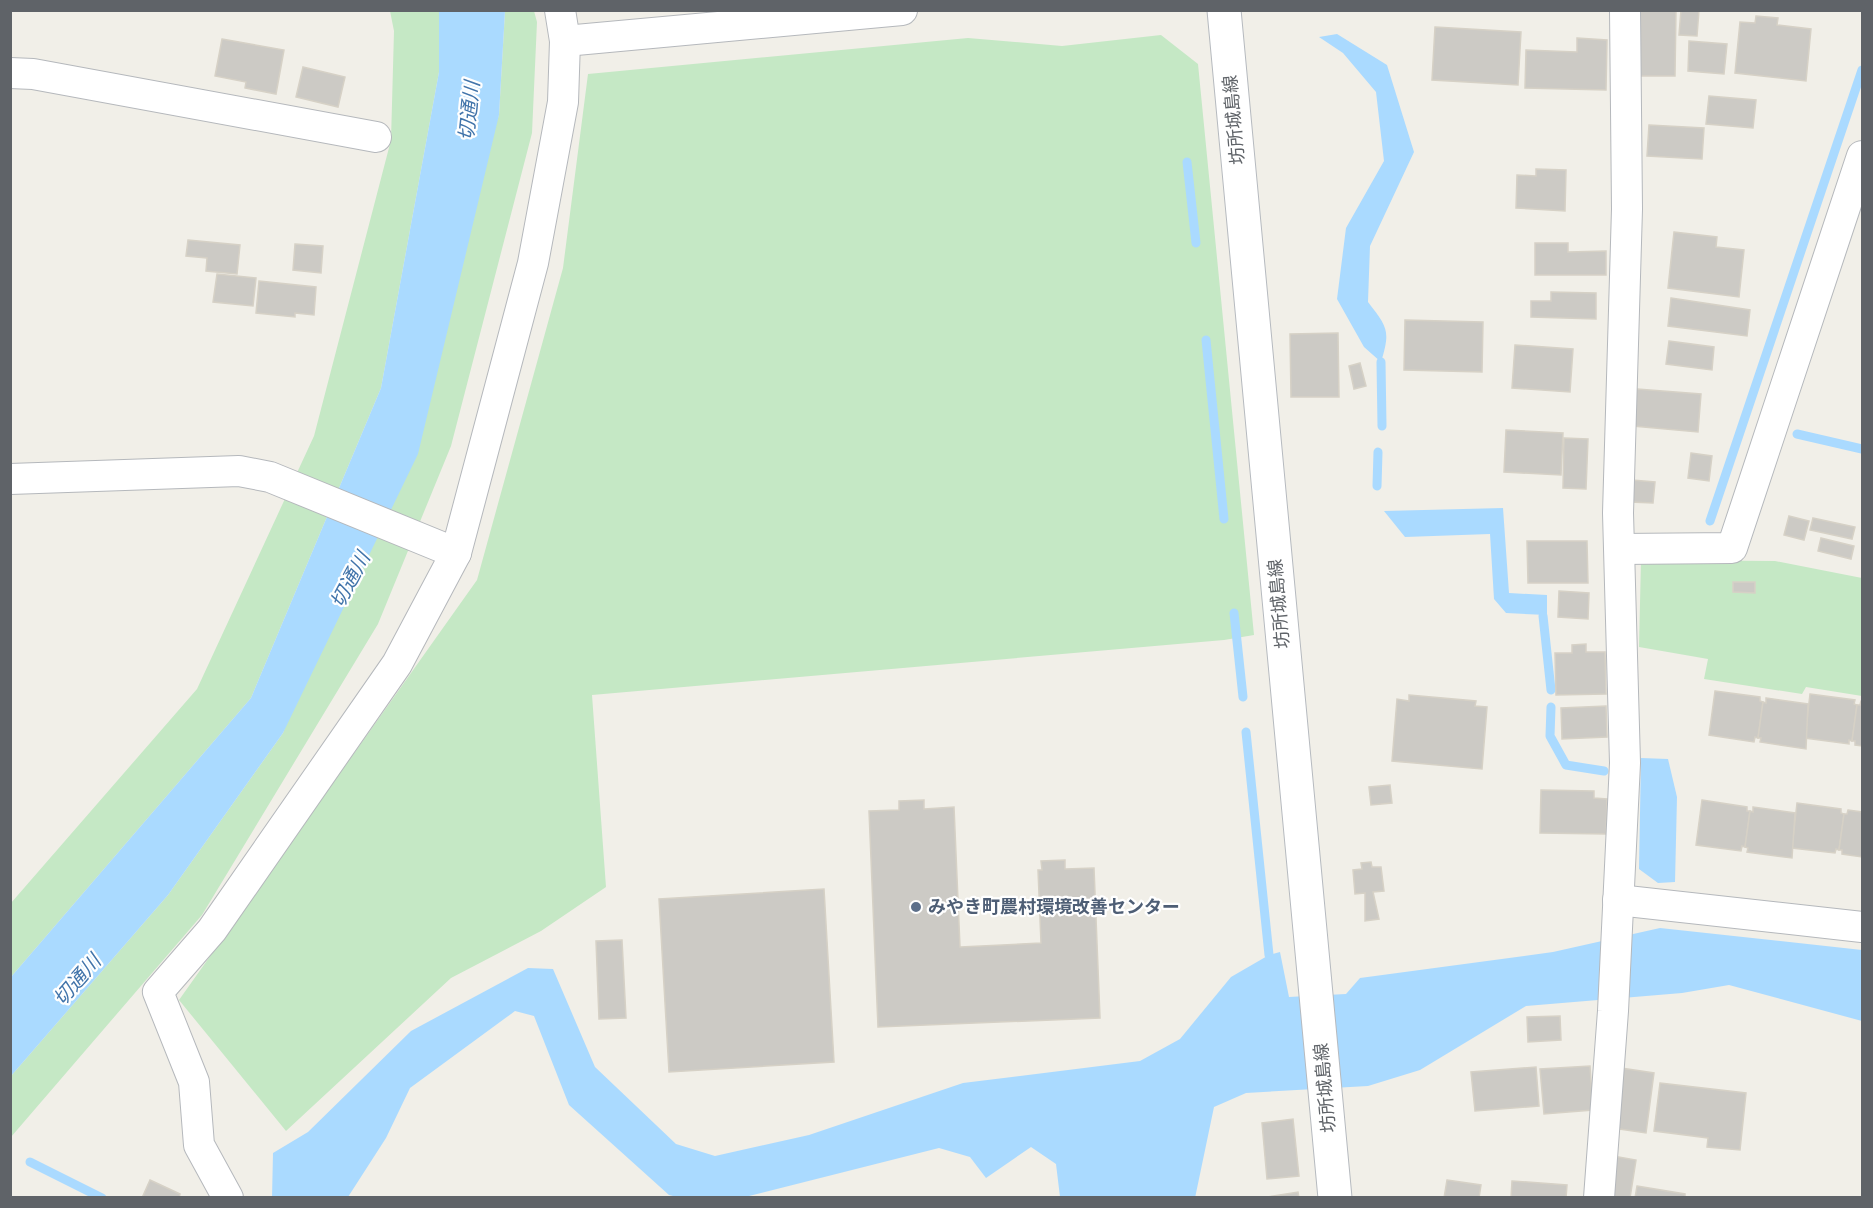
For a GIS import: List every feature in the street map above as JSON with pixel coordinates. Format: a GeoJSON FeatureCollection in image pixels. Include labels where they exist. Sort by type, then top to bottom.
{"type":"FeatureCollection","features":[{"type":"Feature","properties":{"kind":"main road","name":"坊所城島線"},"geometry":{"type":"LineString","coordinates":[[1224,10],[1335,1197]]}},
{"type":"Feature","properties":{"kind":"street"},"geometry":{"type":"LineString","coordinates":[[228,1197],[199,1145],[194,1083],[158,992],[212,930],[397,664],[449,550],[533,263],[563,102],[565,41],[561,10]]}},
{"type":"Feature","properties":{"kind":"street"},"geometry":{"type":"LineString","coordinates":[[565,41],[902,10]]}},
{"type":"Feature","properties":{"kind":"street"},"geometry":{"type":"LineString","coordinates":[[1599,1197],[1613,1011],[1625,763],[1618,513],[1627,209],[1625,10]]}},
{"type":"Feature","properties":{"kind":"street"},"geometry":{"type":"LineString","coordinates":[[10,73],[33,74],[376,137]]}},
{"type":"Feature","properties":{"kind":"street"},"geometry":{"type":"LineString","coordinates":[[1620,549],[1732,548],[1863,156]]}},
{"type":"Feature","properties":{"kind":"street"},"geometry":{"type":"LineString","coordinates":[[10,479],[239,471],[284,483],[449,550]]}},
{"type":"Feature","properties":{"kind":"street"},"geometry":{"type":"LineString","coordinates":[[1618,913],[1863,927]]}},
{"type":"Feature","properties":{"kind":"green space"},"geometry":{"type":"Polygon","coordinates":[[[390,11],[439,11],[439,72],[381,388],[251,698],[11,977],[11,903],[197,689],[314,436],[391,140],[394,31],[390,11]]]}},
{"type":"Feature","properties":{"kind":"green space"},"geometry":{"type":"Polygon","coordinates":[[[505,11],[534,11],[537,22],[532,133],[451,446],[378,624],[202,915],[11,1137],[11,1076],[168,895],[283,733],[499,115],[505,11]]]}},
{"type":"Feature","properties":{"kind":"green space"},"geometry":{"type":"Polygon","coordinates":[[[1161,35],[1198,64],[1254,635],[1224,640],[592,695],[606,887],[541,931],[451,978],[286,1131],[179,1000],[477,580],[563,268],[588,74],[968,38],[1062,46],[1161,35]]]}},
{"type":"Feature","properties":{"kind":"green space"},"geometry":{"type":"Polygon","coordinates":[[[1641,560],[1775,561],[1862,578],[1862,696],[1806,687],[1802,694],[1704,679],[1708,659],[1639,647],[1641,560]]]}},
{"type":"Feature","properties":{"kind":"water","name":"切通川"},"geometry":{"type":"Polygon","coordinates":[[[439,11],[505,11],[499,115],[418,454],[283,733],[168,895],[11,1076],[11,977],[251,698],[381,388],[439,72],[439,11]]]}},
{"type":"Feature","properties":{"kind":"water"},"geometry":{"type":"Polygon","coordinates":[[[1337,34],[1387,65],[1414,152],[1370,246],[1368,302],[1383,324],[1386,336],[1381,362],[1364,347],[1337,299],[1346,228],[1384,161],[1376,92],[1343,53],[1319,37],[1337,34]]]}},
{"type":"Feature","properties":{"kind":"water"},"geometry":{"type":"Polygon","coordinates":[[[1503,508],[1509,593],[1547,595],[1547,615],[1506,613],[1494,599],[1490,534],[1405,537],[1384,511],[1503,508]]]}},
{"type":"Feature","properties":{"kind":"water"},"geometry":{"type":"Polygon","coordinates":[[[1641,758],[1668,759],[1677,797],[1675,882],[1658,883],[1639,869],[1641,758]]]}},
{"type":"Feature","properties":{"kind":"water"},"geometry":{"type":"Polygon","coordinates":[[[1660,928],[1862,950],[1862,1021],[1729,985],[1682,993],[1526,1006],[1420,1070],[1368,1086],[1246,1093],[1214,1107],[1195,1198],[1060,1197],[1056,1164],[1031,1147],[986,1178],[970,1157],[939,1148],[745,1197],[677,1197],[669,1195],[569,1105],[534,1016],[515,1011],[410,1088],[386,1138],[348,1197],[272,1198],[273,1153],[308,1132],[411,1031],[528,968],[553,969],[595,1067],[676,1144],[715,1156],[809,1135],[963,1083],[1140,1061],[1180,1039],[1231,977],[1269,955],[1280,952],[1289,997],[1346,994],[1360,978],[1553,952],[1660,928]]]}},
{"type":"Feature","properties":{"kind":"building"},"geometry":{"type":"Polygon","coordinates":[[[1636,10],[1676,10],[1675,76],[1635,76],[1636,10]]]}},
{"type":"Feature","properties":{"kind":"building"},"geometry":{"type":"Polygon","coordinates":[[[1681,10],[1699,10],[1697,36],[1679,35],[1681,10]]]}},
{"type":"Feature","properties":{"kind":"building"},"geometry":{"type":"Polygon","coordinates":[[[1756,16],[1778,18],[1777,25],[1811,29],[1806,81],[1735,73],[1740,22],[1755,23],[1756,16]]]}},
{"type":"Feature","properties":{"kind":"building"},"geometry":{"type":"Polygon","coordinates":[[[1435,27],[1521,32],[1518,85],[1432,80],[1435,27]]]}},
{"type":"Feature","properties":{"kind":"building"},"geometry":{"type":"Polygon","coordinates":[[[1577,38],[1607,40],[1606,90],[1525,88],[1526,50],[1577,52],[1577,38]]]}},
{"type":"Feature","properties":{"kind":"building"},"geometry":{"type":"Polygon","coordinates":[[[222,39],[284,50],[276,94],[245,88],[246,82],[215,76],[222,39]]]}},
{"type":"Feature","properties":{"kind":"building"},"geometry":{"type":"Polygon","coordinates":[[[1689,41],[1727,44],[1724,74],[1688,71],[1689,41]]]}},
{"type":"Feature","properties":{"kind":"building"},"geometry":{"type":"Polygon","coordinates":[[[303,67],[345,77],[338,107],[296,97],[303,67]]]}},
{"type":"Feature","properties":{"kind":"building"},"geometry":{"type":"Polygon","coordinates":[[[1709,96],[1756,100],[1753,128],[1706,124],[1709,96]]]}},
{"type":"Feature","properties":{"kind":"building"},"geometry":{"type":"Polygon","coordinates":[[[1649,125],[1704,128],[1702,159],[1647,156],[1649,125]]]}},
{"type":"Feature","properties":{"kind":"building"},"geometry":{"type":"Polygon","coordinates":[[[1536,169],[1566,170],[1565,211],[1516,208],[1517,175],[1536,176],[1536,169]]]}},
{"type":"Feature","properties":{"kind":"building"},"geometry":{"type":"Polygon","coordinates":[[[1674,232],[1717,237],[1716,247],[1744,250],[1739,297],[1668,288],[1674,232]]]}},
{"type":"Feature","properties":{"kind":"building"},"geometry":{"type":"Polygon","coordinates":[[[188,240],[240,245],[237,274],[206,271],[207,258],[186,256],[188,240]]]}},
{"type":"Feature","properties":{"kind":"building"},"geometry":{"type":"Polygon","coordinates":[[[1535,243],[1568,243],[1568,252],[1606,251],[1606,275],[1535,275],[1535,243]]]}},
{"type":"Feature","properties":{"kind":"building"},"geometry":{"type":"Polygon","coordinates":[[[295,244],[323,246],[321,273],[293,270],[295,244]]]}},
{"type":"Feature","properties":{"kind":"building"},"geometry":{"type":"Polygon","coordinates":[[[217,274],[256,278],[253,306],[213,302],[217,274]]]}},
{"type":"Feature","properties":{"kind":"building"},"geometry":{"type":"Polygon","coordinates":[[[259,281],[316,287],[314,315],[295,313],[295,317],[256,313],[259,281]]]}},
{"type":"Feature","properties":{"kind":"building"},"geometry":{"type":"Polygon","coordinates":[[[1551,292],[1596,293],[1596,319],[1531,317],[1531,301],[1551,301],[1551,292]]]}},
{"type":"Feature","properties":{"kind":"building"},"geometry":{"type":"Polygon","coordinates":[[[1671,298],[1750,310],[1747,336],[1668,326],[1671,298]]]}},
{"type":"Feature","properties":{"kind":"building"},"geometry":{"type":"Polygon","coordinates":[[[1405,320],[1483,322],[1482,372],[1404,370],[1405,320]]]}},
{"type":"Feature","properties":{"kind":"building"},"geometry":{"type":"Polygon","coordinates":[[[1338,333],[1339,397],[1291,397],[1290,334],[1338,333]]]}},
{"type":"Feature","properties":{"kind":"building"},"geometry":{"type":"Polygon","coordinates":[[[1669,341],[1714,347],[1712,370],[1666,364],[1669,341]]]}},
{"type":"Feature","properties":{"kind":"building"},"geometry":{"type":"Polygon","coordinates":[[[1515,345],[1573,349],[1570,392],[1512,388],[1515,345]]]}},
{"type":"Feature","properties":{"kind":"building"},"geometry":{"type":"Polygon","coordinates":[[[1360,363],[1366,386],[1354,389],[1349,366],[1360,363]]]}},
{"type":"Feature","properties":{"kind":"building"},"geometry":{"type":"Polygon","coordinates":[[[1637,389],[1701,394],[1698,432],[1633,426],[1637,389]]]}},
{"type":"Feature","properties":{"kind":"building"},"geometry":{"type":"Polygon","coordinates":[[[1506,430],[1563,433],[1561,475],[1504,472],[1506,430]]]}},
{"type":"Feature","properties":{"kind":"building"},"geometry":{"type":"Polygon","coordinates":[[[1564,438],[1588,439],[1586,489],[1563,488],[1564,438]]]}},
{"type":"Feature","properties":{"kind":"building"},"geometry":{"type":"Polygon","coordinates":[[[1691,453],[1712,456],[1709,481],[1688,478],[1691,453]]]}},
{"type":"Feature","properties":{"kind":"building"},"geometry":{"type":"Polygon","coordinates":[[[1632,480],[1655,482],[1653,503],[1630,502],[1632,480]]]}},
{"type":"Feature","properties":{"kind":"building"},"geometry":{"type":"Polygon","coordinates":[[[1789,516],[1809,521],[1804,540],[1784,535],[1789,516]]]}},
{"type":"Feature","properties":{"kind":"building"},"geometry":{"type":"Polygon","coordinates":[[[1813,518],[1855,527],[1852,539],[1810,530],[1813,518]]]}},
{"type":"Feature","properties":{"kind":"building"},"geometry":{"type":"Polygon","coordinates":[[[1821,538],[1854,546],[1851,559],[1818,551],[1821,538]]]}},
{"type":"Feature","properties":{"kind":"building"},"geometry":{"type":"Polygon","coordinates":[[[1527,541],[1587,541],[1588,583],[1528,583],[1527,541]]]}},
{"type":"Feature","properties":{"kind":"building"},"geometry":{"type":"Polygon","coordinates":[[[1733,582],[1755,582],[1755,593],[1733,592],[1733,582]]]}},
{"type":"Feature","properties":{"kind":"building"},"geometry":{"type":"Polygon","coordinates":[[[1559,591],[1589,593],[1588,619],[1558,617],[1559,591]]]}},
{"type":"Feature","properties":{"kind":"building"},"geometry":{"type":"Polygon","coordinates":[[[1586,644],[1586,652],[1605,652],[1606,694],[1556,695],[1555,653],[1572,653],[1572,645],[1586,644]]]}},
{"type":"Feature","properties":{"kind":"building"},"geometry":{"type":"Polygon","coordinates":[[[1715,691],[1760,697],[1760,701],[1763,702],[1758,738],[1755,737],[1754,742],[1709,735],[1715,691]]]}},
{"type":"Feature","properties":{"kind":"building"},"geometry":{"type":"Polygon","coordinates":[[[1810,694],[1855,700],[1854,704],[1857,705],[1852,741],[1849,740],[1849,744],[1805,738],[1810,694]]]}},
{"type":"Feature","properties":{"kind":"building"},"geometry":{"type":"Polygon","coordinates":[[[1409,695],[1476,701],[1475,706],[1487,707],[1482,769],[1392,761],[1397,699],[1409,701],[1409,695]]]}},
{"type":"Feature","properties":{"kind":"building"},"geometry":{"type":"Polygon","coordinates":[[[1766,698],[1808,704],[1806,749],[1760,742],[1761,738],[1758,738],[1763,702],[1766,703],[1766,698]]]}},
{"type":"Feature","properties":{"kind":"building"},"geometry":{"type":"Polygon","coordinates":[[[1861,701],[1862,746],[1855,745],[1855,741],[1852,741],[1857,705],[1860,705],[1861,701]]]}},
{"type":"Feature","properties":{"kind":"building"},"geometry":{"type":"Polygon","coordinates":[[[1606,706],[1607,737],[1562,739],[1561,708],[1606,706]]]}},
{"type":"Feature","properties":{"kind":"building"},"geometry":{"type":"Polygon","coordinates":[[[1390,785],[1392,803],[1371,805],[1369,787],[1390,785]]]}},
{"type":"Feature","properties":{"kind":"building"},"geometry":{"type":"Polygon","coordinates":[[[1541,790],[1594,791],[1594,798],[1607,799],[1606,834],[1540,833],[1541,790]]]}},
{"type":"Feature","properties":{"kind":"building","name":"みやき町農村環境改善センター"},"geometry":{"type":"Polygon","coordinates":[[[924,800],[924,809],[954,807],[960,947],[1041,943],[1038,870],[1042,870],[1041,861],[1065,860],[1065,869],[1094,868],[1100,1018],[878,1027],[869,811],[899,810],[899,801],[924,800]]]}},
{"type":"Feature","properties":{"kind":"building"},"geometry":{"type":"Polygon","coordinates":[[[1702,800],[1747,807],[1747,811],[1750,811],[1745,847],[1742,846],[1741,851],[1696,845],[1702,800]]]}},
{"type":"Feature","properties":{"kind":"building"},"geometry":{"type":"Polygon","coordinates":[[[1797,803],[1841,809],[1841,813],[1844,814],[1839,850],[1836,849],[1835,853],[1792,848],[1797,803]]]}},
{"type":"Feature","properties":{"kind":"building"},"geometry":{"type":"Polygon","coordinates":[[[1753,807],[1795,813],[1792,858],[1747,852],[1748,848],[1745,847],[1750,811],[1753,812],[1753,807]]]}},
{"type":"Feature","properties":{"kind":"building"},"geometry":{"type":"Polygon","coordinates":[[[1848,810],[1862,812],[1862,857],[1842,854],[1842,850],[1839,850],[1844,814],[1847,814],[1848,810]]]}},
{"type":"Feature","properties":{"kind":"building"},"geometry":{"type":"Polygon","coordinates":[[[1371,862],[1372,867],[1381,867],[1384,891],[1373,892],[1379,919],[1365,921],[1365,893],[1355,894],[1353,870],[1362,869],[1361,863],[1371,862]]]}},
{"type":"Feature","properties":{"kind":"building"},"geometry":{"type":"Polygon","coordinates":[[[824,889],[834,1062],[669,1072],[659,899],[824,889]]]}},
{"type":"Feature","properties":{"kind":"building"},"geometry":{"type":"Polygon","coordinates":[[[622,940],[626,1018],[599,1019],[596,941],[622,940]]]}},
{"type":"Feature","properties":{"kind":"building"},"geometry":{"type":"Polygon","coordinates":[[[1560,1016],[1561,1040],[1528,1042],[1527,1017],[1560,1016]]]}},
{"type":"Feature","properties":{"kind":"building"},"geometry":{"type":"Polygon","coordinates":[[[1590,1066],[1593,1110],[1544,1114],[1540,1069],[1590,1066]]]}},
{"type":"Feature","properties":{"kind":"building"},"geometry":{"type":"Polygon","coordinates":[[[1536,1067],[1539,1106],[1475,1111],[1471,1072],[1536,1067]]]}},
{"type":"Feature","properties":{"kind":"building"},"geometry":{"type":"Polygon","coordinates":[[[1621,1068],[1654,1073],[1646,1133],[1613,1128],[1621,1068]]]}},
{"type":"Feature","properties":{"kind":"building"},"geometry":{"type":"Polygon","coordinates":[[[1660,1083],[1746,1093],[1740,1150],[1707,1147],[1708,1138],[1654,1131],[1660,1083]]]}},
{"type":"Feature","properties":{"kind":"building"},"geometry":{"type":"Polygon","coordinates":[[[1293,1119],[1299,1176],[1267,1179],[1262,1123],[1293,1119]]]}},
{"type":"Feature","properties":{"kind":"building"},"geometry":{"type":"Polygon","coordinates":[[[1613,1156],[1636,1160],[1630,1198],[1607,1198],[1613,1156]]]}},
{"type":"Feature","properties":{"kind":"building"},"geometry":{"type":"Polygon","coordinates":[[[150,1180],[180,1194],[179,1198],[142,1198],[150,1180]]]}},
{"type":"Feature","properties":{"kind":"building"},"geometry":{"type":"Polygon","coordinates":[[[1447,1180],[1481,1185],[1479,1198],[1444,1198],[1447,1180]]]}},
{"type":"Feature","properties":{"kind":"building"},"geometry":{"type":"Polygon","coordinates":[[[1512,1181],[1567,1185],[1566,1198],[1511,1198],[1512,1181]]]}},
{"type":"Feature","properties":{"kind":"building"},"geometry":{"type":"Polygon","coordinates":[[[1637,1186],[1685,1194],[1685,1198],[1635,1198],[1637,1186]]]}},
{"type":"Feature","properties":{"kind":"building"},"geometry":{"type":"Polygon","coordinates":[[[1298,1192],[1299,1198],[1261,1198],[1298,1192]]]}},
{"type":"Feature","properties":{"kind":"waterway"},"geometry":{"type":"LineString","coordinates":[[1710,521],[1862,70]]}},
{"type":"Feature","properties":{"kind":"waterway"},"geometry":{"type":"LineString","coordinates":[[1187,162],[1196,243]]}},
{"type":"Feature","properties":{"kind":"waterway"},"geometry":{"type":"LineString","coordinates":[[1206,340],[1224,519]]}},
{"type":"Feature","properties":{"kind":"waterway"},"geometry":{"type":"LineString","coordinates":[[1381,362],[1382,426]]}},
{"type":"Feature","properties":{"kind":"waterway"},"geometry":{"type":"LineString","coordinates":[[1797,434],[1862,449]]}},
{"type":"Feature","properties":{"kind":"waterway"},"geometry":{"type":"LineString","coordinates":[[1377,486],[1378,452]]}},
{"type":"Feature","properties":{"kind":"waterway"},"geometry":{"type":"LineString","coordinates":[[1234,613],[1243,697]]}},
{"type":"Feature","properties":{"kind":"waterway"},"geometry":{"type":"LineString","coordinates":[[1543,616],[1551,690]]}},
{"type":"Feature","properties":{"kind":"waterway"},"geometry":{"type":"LineString","coordinates":[[1551,707],[1550,736],[1566,765],[1604,771]]}},
{"type":"Feature","properties":{"kind":"waterway"},"geometry":{"type":"LineString","coordinates":[[1246,732],[1269,955]]}},
{"type":"Feature","properties":{"kind":"waterway"},"geometry":{"type":"LineString","coordinates":[[30,1162],[102,1198]]}},
{"type":"Feature","properties":{"kind":"place","name":"みやき町農村環境改善センター"},"geometry":{"type":"Point","coordinates":[916,907]}}]}
